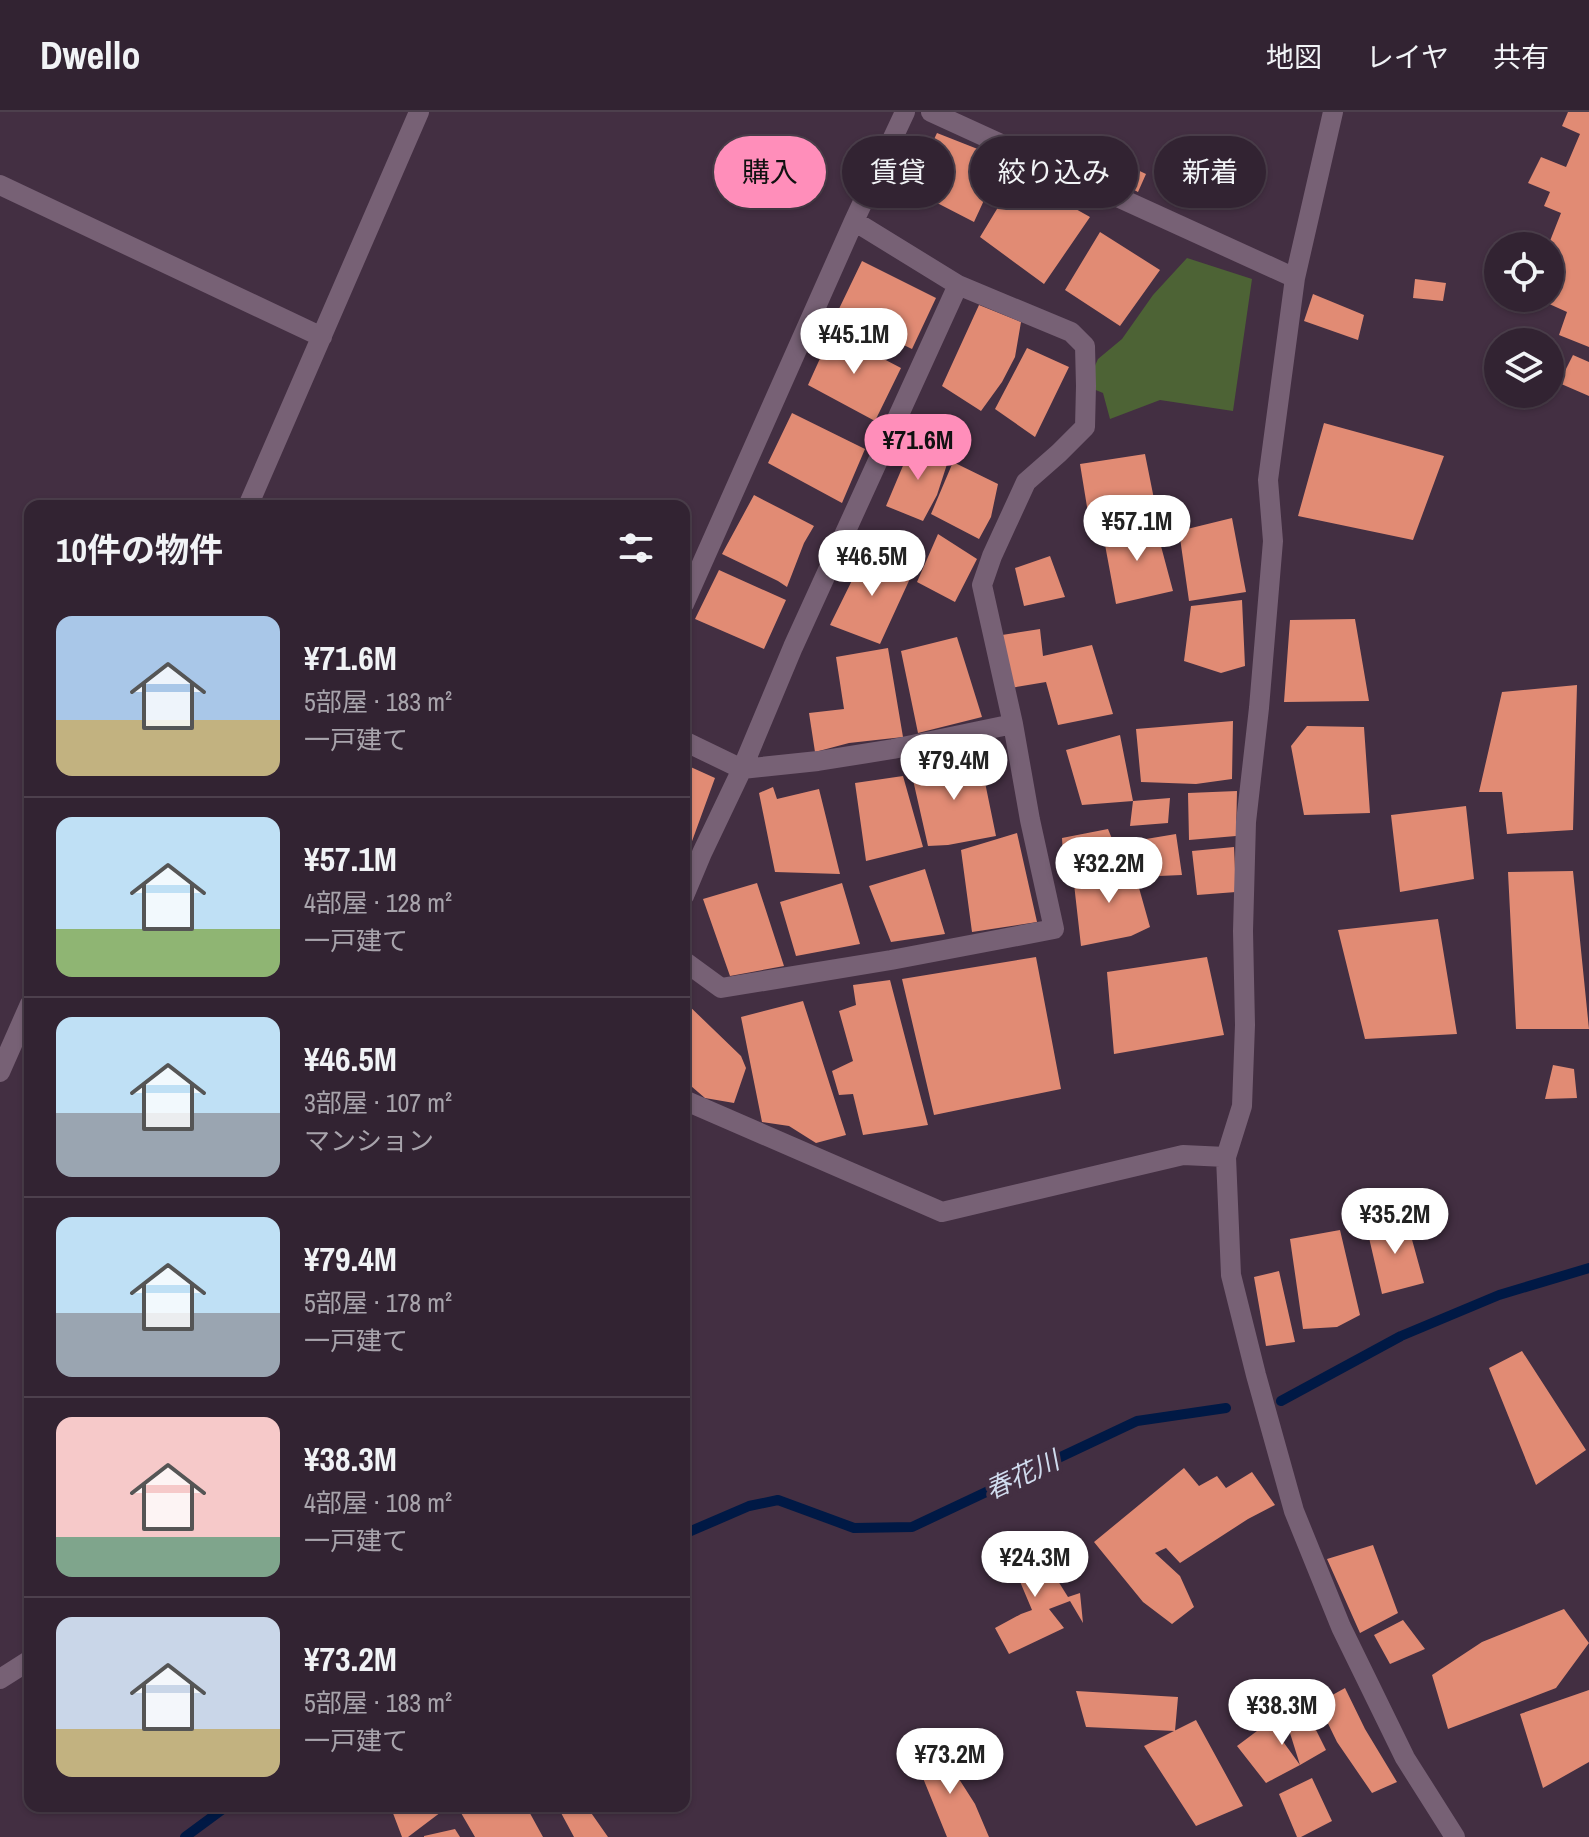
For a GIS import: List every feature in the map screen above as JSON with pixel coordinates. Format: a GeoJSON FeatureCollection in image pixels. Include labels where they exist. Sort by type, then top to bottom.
{"type":"FeatureCollection","features":[{"type":"Feature","properties":{"kind":"street"},"geometry":{"type":"LineString","coordinates":[[251,500],[419,112]]}},
{"type":"Feature","properties":{"kind":"street"},"geometry":{"type":"LineString","coordinates":[[690,590],[905,112]]}},
{"type":"Feature","properties":{"kind":"street"},"geometry":{"type":"LineString","coordinates":[[931,112],[1295,278]]}},
{"type":"Feature","properties":{"kind":"street"},"geometry":{"type":"LineString","coordinates":[[1333,112],[1295,278],[1268,480],[1273,541],[1246,822],[1242,1106],[1226,1157],[1231,1275],[1294,1511],[1341,1627],[1405,1758],[1455,1837]]}},
{"type":"Feature","properties":{"kind":"street"},"geometry":{"type":"LineString","coordinates":[[0,185],[322,337]]}},
{"type":"Feature","properties":{"kind":"street"},"geometry":{"type":"LineString","coordinates":[[690,965],[721,988],[1054,929],[982,585],[1026,482],[1085,427],[1085,346],[1071,332],[958,285],[854,221]]}},
{"type":"Feature","properties":{"kind":"street"},"geometry":{"type":"LineString","coordinates":[[690,882],[958,285]]}},
{"type":"Feature","properties":{"kind":"street"},"geometry":{"type":"LineString","coordinates":[[690,744],[742,769],[893,749],[1013,724]]}},
{"type":"Feature","properties":{"kind":"street"},"geometry":{"type":"LineString","coordinates":[[0,1072],[24,1018]]}},
{"type":"Feature","properties":{"kind":"street"},"geometry":{"type":"LineString","coordinates":[[690,1103],[942,1212],[1183,1155],[1226,1157]]}},
{"type":"Feature","properties":{"kind":"street"},"geometry":{"type":"LineString","coordinates":[[0,1679],[24,1664]]}},
{"type":"Feature","properties":{"kind":"green space"},"geometry":{"type":"Polygon","coordinates":[[[1187,258],[1252,279],[1233,411],[1160,400],[1110,419],[1103,393],[1086,386],[1098,359],[1122,339],[1153,295],[1187,258]]]}},
{"type":"Feature","properties":{"kind":"building"},"geometry":{"type":"Polygon","coordinates":[[[1568,112],[1589,112],[1589,347],[1564,337],[1564,328],[1561,328],[1567,312],[1564,311],[1564,232],[1554,232],[1561,213],[1544,206],[1550,192],[1528,183],[1541,157],[1566,167],[1580,134],[1562,126],[1568,112]]]}},
{"type":"Feature","properties":{"kind":"building"},"geometry":{"type":"Polygon","coordinates":[[[954,140],[970,146],[970,208],[980,208],[974,222],[947,208],[954,208],[954,140]]]}},
{"type":"Feature","properties":{"kind":"building"},"geometry":{"type":"Polygon","coordinates":[[[1138,170],[1146,174],[1138,192],[1138,170]]]}},
{"type":"Feature","properties":{"kind":"building"},"geometry":{"type":"Polygon","coordinates":[[[998,208],[1074,208],[1090,217],[1044,284],[980,237],[998,208]]]}},
{"type":"Feature","properties":{"kind":"building"},"geometry":{"type":"Polygon","coordinates":[[[1100,232],[1160,270],[1120,326],[1065,290],[1100,232]]]}},
{"type":"Feature","properties":{"kind":"building"},"geometry":{"type":"Polygon","coordinates":[[[862,261],[936,298],[912,349],[837,313],[862,261]]]}},
{"type":"Feature","properties":{"kind":"building"},"geometry":{"type":"Polygon","coordinates":[[[1415,279],[1446,283],[1443,301],[1413,298],[1415,279]]]}},
{"type":"Feature","properties":{"kind":"building"},"geometry":{"type":"Polygon","coordinates":[[[1313,294],[1364,315],[1358,340],[1304,321],[1313,294]]]}},
{"type":"Feature","properties":{"kind":"building"},"geometry":{"type":"Polygon","coordinates":[[[979,305],[1021,322],[1015,357],[981,411],[942,386],[979,305]]]}},
{"type":"Feature","properties":{"kind":"building"},"geometry":{"type":"Polygon","coordinates":[[[832,332],[901,368],[875,421],[808,385],[832,332]]]}},
{"type":"Feature","properties":{"kind":"building"},"geometry":{"type":"Polygon","coordinates":[[[1027,348],[1069,367],[1035,437],[995,409],[1027,348]]]}},
{"type":"Feature","properties":{"kind":"building"},"geometry":{"type":"Polygon","coordinates":[[[1573,355],[1589,362],[1589,396],[1564,385],[1564,373],[1573,355]]]}},
{"type":"Feature","properties":{"kind":"building"},"geometry":{"type":"Polygon","coordinates":[[[792,413],[865,449],[842,503],[768,463],[792,413]]]}},
{"type":"Feature","properties":{"kind":"building"},"geometry":{"type":"Polygon","coordinates":[[[1324,423],[1444,456],[1413,540],[1298,516],[1324,423]]]}},
{"type":"Feature","properties":{"kind":"building"},"geometry":{"type":"Polygon","coordinates":[[[913,442],[949,458],[937,495],[923,521],[886,506],[913,442]]]}},
{"type":"Feature","properties":{"kind":"building"},"geometry":{"type":"Polygon","coordinates":[[[1145,454],[1156,509],[1126,519],[1089,519],[1080,464],[1145,454]]]}},
{"type":"Feature","properties":{"kind":"building"},"geometry":{"type":"Polygon","coordinates":[[[953,462],[998,484],[991,517],[979,539],[931,514],[953,462]]]}},
{"type":"Feature","properties":{"kind":"building"},"geometry":{"type":"Polygon","coordinates":[[[754,495],[814,526],[787,587],[722,554],[754,495]]]}},
{"type":"Feature","properties":{"kind":"building"},"geometry":{"type":"Polygon","coordinates":[[[1232,518],[1246,592],[1189,601],[1179,531],[1232,518]]]}},
{"type":"Feature","properties":{"kind":"building"},"geometry":{"type":"Polygon","coordinates":[[[1154,520],[1173,591],[1116,604],[1103,534],[1154,520]]]}},
{"type":"Feature","properties":{"kind":"building"},"geometry":{"type":"Polygon","coordinates":[[[938,534],[977,559],[955,602],[917,582],[938,534]]]}},
{"type":"Feature","properties":{"kind":"building"},"geometry":{"type":"Polygon","coordinates":[[[867,550],[913,572],[880,644],[830,625],[867,550]]]}},
{"type":"Feature","properties":{"kind":"building"},"geometry":{"type":"Polygon","coordinates":[[[1050,556],[1065,597],[1024,606],[1015,568],[1050,556]]]}},
{"type":"Feature","properties":{"kind":"building"},"geometry":{"type":"Polygon","coordinates":[[[719,570],[786,600],[764,649],[695,619],[719,570]]]}},
{"type":"Feature","properties":{"kind":"building"},"geometry":{"type":"Polygon","coordinates":[[[1242,600],[1245,666],[1221,673],[1184,661],[1191,606],[1242,600]]]}},
{"type":"Feature","properties":{"kind":"building"},"geometry":{"type":"Polygon","coordinates":[[[1355,619],[1369,701],[1284,702],[1290,620],[1355,619]]]}},
{"type":"Feature","properties":{"kind":"building"},"geometry":{"type":"Polygon","coordinates":[[[1040,629],[1043,656],[1092,645],[1113,714],[1058,725],[1046,682],[1005,689],[1002,635],[1040,629]]]}},
{"type":"Feature","properties":{"kind":"building"},"geometry":{"type":"Polygon","coordinates":[[[957,637],[982,717],[918,733],[901,651],[957,637]]]}},
{"type":"Feature","properties":{"kind":"building"},"geometry":{"type":"Polygon","coordinates":[[[888,648],[903,737],[849,743],[815,752],[809,713],[844,709],[836,657],[888,648]]]}},
{"type":"Feature","properties":{"kind":"building"},"geometry":{"type":"Polygon","coordinates":[[[1577,685],[1573,830],[1507,834],[1502,792],[1479,792],[1502,692],[1577,685]]]}},
{"type":"Feature","properties":{"kind":"building"},"geometry":{"type":"Polygon","coordinates":[[[1233,721],[1232,779],[1196,784],[1141,782],[1136,729],[1233,721]]]}},
{"type":"Feature","properties":{"kind":"building"},"geometry":{"type":"Polygon","coordinates":[[[1307,726],[1364,727],[1370,813],[1304,815],[1291,746],[1307,726]]]}},
{"type":"Feature","properties":{"kind":"building"},"geometry":{"type":"Polygon","coordinates":[[[1120,735],[1133,801],[1082,805],[1066,750],[1120,735]]]}},
{"type":"Feature","properties":{"kind":"building"},"geometry":{"type":"Polygon","coordinates":[[[979,753],[996,836],[928,846],[911,771],[979,753]]]}},
{"type":"Feature","properties":{"kind":"building"},"geometry":{"type":"Polygon","coordinates":[[[690,767],[715,778],[690,844],[690,767]]]}},
{"type":"Feature","properties":{"kind":"building"},"geometry":{"type":"Polygon","coordinates":[[[903,776],[923,847],[866,861],[855,783],[903,776]]]}},
{"type":"Feature","properties":{"kind":"building"},"geometry":{"type":"Polygon","coordinates":[[[773,787],[777,799],[819,789],[840,874],[775,872],[759,793],[773,787]]]}},
{"type":"Feature","properties":{"kind":"building"},"geometry":{"type":"Polygon","coordinates":[[[1237,791],[1236,836],[1189,840],[1188,793],[1237,791]]]}},
{"type":"Feature","properties":{"kind":"building"},"geometry":{"type":"Polygon","coordinates":[[[1170,798],[1168,823],[1130,826],[1133,801],[1170,798]]]}},
{"type":"Feature","properties":{"kind":"building"},"geometry":{"type":"Polygon","coordinates":[[[1466,806],[1474,879],[1400,892],[1391,815],[1466,806]]]}},
{"type":"Feature","properties":{"kind":"building"},"geometry":{"type":"Polygon","coordinates":[[[1108,829],[1119,856],[1064,871],[1062,838],[1108,829]]]}},
{"type":"Feature","properties":{"kind":"building"},"geometry":{"type":"Polygon","coordinates":[[[1017,833],[1037,922],[972,932],[961,850],[1017,833]]]}},
{"type":"Feature","properties":{"kind":"building"},"geometry":{"type":"Polygon","coordinates":[[[1176,834],[1182,875],[1136,877],[1140,840],[1176,834]]]}},
{"type":"Feature","properties":{"kind":"building"},"geometry":{"type":"Polygon","coordinates":[[[1234,847],[1236,892],[1197,895],[1192,851],[1234,847]]]}},
{"type":"Feature","properties":{"kind":"building"},"geometry":{"type":"Polygon","coordinates":[[[1132,863],[1150,927],[1131,936],[1081,946],[1073,875],[1132,863]]]}},
{"type":"Feature","properties":{"kind":"building"},"geometry":{"type":"Polygon","coordinates":[[[925,869],[945,934],[891,942],[869,886],[925,869]]]}},
{"type":"Feature","properties":{"kind":"building"},"geometry":{"type":"Polygon","coordinates":[[[1573,871],[1589,1029],[1516,1029],[1508,872],[1573,871]]]}},
{"type":"Feature","properties":{"kind":"building"},"geometry":{"type":"Polygon","coordinates":[[[757,883],[784,966],[730,976],[703,899],[757,883]]]}},
{"type":"Feature","properties":{"kind":"building"},"geometry":{"type":"Polygon","coordinates":[[[842,883],[860,944],[796,956],[780,902],[842,883]]]}},
{"type":"Feature","properties":{"kind":"building"},"geometry":{"type":"Polygon","coordinates":[[[1438,919],[1457,1034],[1365,1039],[1338,930],[1438,919]]]}},
{"type":"Feature","properties":{"kind":"building"},"geometry":{"type":"Polygon","coordinates":[[[1036,957],[1061,1089],[934,1115],[902,979],[1036,957]]]}},
{"type":"Feature","properties":{"kind":"building"},"geometry":{"type":"Polygon","coordinates":[[[1207,957],[1224,1035],[1114,1054],[1107,972],[1207,957]]]}},
{"type":"Feature","properties":{"kind":"building"},"geometry":{"type":"Polygon","coordinates":[[[890,980],[928,1125],[863,1135],[853,1094],[839,1095],[832,1071],[853,1061],[839,1011],[856,1005],[853,985],[890,980]]]}},
{"type":"Feature","properties":{"kind":"building"},"geometry":{"type":"Polygon","coordinates":[[[803,1001],[846,1135],[816,1143],[789,1126],[762,1122],[741,1017],[803,1001]]]}},
{"type":"Feature","properties":{"kind":"building"},"geometry":{"type":"Polygon","coordinates":[[[690,1007],[741,1056],[746,1068],[734,1103],[705,1098],[690,1085],[690,1007]]]}},
{"type":"Feature","properties":{"kind":"building"},"geometry":{"type":"Polygon","coordinates":[[[1553,1065],[1574,1069],[1577,1098],[1545,1099],[1553,1065]]]}},
{"type":"Feature","properties":{"kind":"building"},"geometry":{"type":"Polygon","coordinates":[[[1406,1218],[1424,1283],[1382,1294],[1367,1229],[1406,1218]]]}},
{"type":"Feature","properties":{"kind":"building"},"geometry":{"type":"Polygon","coordinates":[[[1340,1230],[1360,1315],[1337,1327],[1303,1329],[1290,1239],[1340,1230]]]}},
{"type":"Feature","properties":{"kind":"building"},"geometry":{"type":"Polygon","coordinates":[[[1279,1271],[1295,1342],[1266,1346],[1254,1277],[1279,1271]]]}},
{"type":"Feature","properties":{"kind":"building"},"geometry":{"type":"Polygon","coordinates":[[[1522,1351],[1586,1450],[1536,1485],[1489,1368],[1522,1351]]]}},
{"type":"Feature","properties":{"kind":"building"},"geometry":{"type":"Polygon","coordinates":[[[1184,1468],[1199,1486],[1217,1476],[1226,1488],[1252,1472],[1275,1505],[1180,1563],[1166,1548],[1155,1553],[1180,1576],[1194,1607],[1172,1624],[1143,1602],[1094,1542],[1184,1468]]]}},
{"type":"Feature","properties":{"kind":"building"},"geometry":{"type":"Polygon","coordinates":[[[1028,1533],[1068,1597],[1080,1593],[1083,1623],[1070,1601],[1049,1609],[1064,1628],[1009,1654],[995,1628],[1032,1610],[1008,1553],[1028,1533]]]}},
{"type":"Feature","properties":{"kind":"building"},"geometry":{"type":"Polygon","coordinates":[[[1373,1545],[1398,1613],[1360,1633],[1327,1559],[1373,1545]]]}},
{"type":"Feature","properties":{"kind":"building"},"geometry":{"type":"Polygon","coordinates":[[[1564,1609],[1589,1643],[1556,1688],[1448,1729],[1432,1675],[1482,1642],[1564,1609]]]}},
{"type":"Feature","properties":{"kind":"building"},"geometry":{"type":"Polygon","coordinates":[[[1403,1620],[1425,1649],[1390,1664],[1374,1635],[1403,1620]]]}},
{"type":"Feature","properties":{"kind":"building"},"geometry":{"type":"Polygon","coordinates":[[[1345,1688],[1397,1782],[1372,1793],[1337,1742],[1318,1703],[1345,1688]]]}},
{"type":"Feature","properties":{"kind":"building"},"geometry":{"type":"Polygon","coordinates":[[[1589,1690],[1589,1762],[1543,1788],[1520,1714],[1589,1690]]]}},
{"type":"Feature","properties":{"kind":"building"},"geometry":{"type":"Polygon","coordinates":[[[1076,1691],[1178,1697],[1175,1731],[1086,1727],[1076,1691]]]}},
{"type":"Feature","properties":{"kind":"building"},"geometry":{"type":"Polygon","coordinates":[[[1305,1708],[1326,1750],[1300,1765],[1285,1717],[1305,1708]]]}},
{"type":"Feature","properties":{"kind":"building"},"geometry":{"type":"Polygon","coordinates":[[[1196,1720],[1243,1806],[1196,1826],[1144,1746],[1196,1720]]]}},
{"type":"Feature","properties":{"kind":"building"},"geometry":{"type":"Polygon","coordinates":[[[1269,1722],[1300,1765],[1266,1783],[1237,1746],[1269,1722]]]}},
{"type":"Feature","properties":{"kind":"building"},"geometry":{"type":"Polygon","coordinates":[[[936,1743],[975,1804],[989,1837],[947,1837],[914,1756],[936,1743]]]}},
{"type":"Feature","properties":{"kind":"building"},"geometry":{"type":"Polygon","coordinates":[[[1312,1778],[1332,1821],[1297,1837],[1279,1794],[1312,1778]]]}},
{"type":"Feature","properties":{"kind":"building"},"geometry":{"type":"Polygon","coordinates":[[[393,1812],[441,1812],[408,1837],[402,1837],[393,1812]]]}},
{"type":"Feature","properties":{"kind":"building"},"geometry":{"type":"Polygon","coordinates":[[[460,1812],[529,1812],[543,1837],[475,1837],[460,1812]]]}},
{"type":"Feature","properties":{"kind":"building"},"geometry":{"type":"Polygon","coordinates":[[[561,1812],[590,1812],[608,1837],[574,1837],[561,1812]]]}},
{"type":"Feature","properties":{"kind":"building"},"geometry":{"type":"Polygon","coordinates":[[[455,1829],[460,1837],[424,1837],[424,1836],[455,1829]]]}},
{"type":"Feature","properties":{"kind":"waterway","name":"春花川"},"geometry":{"type":"LineString","coordinates":[[1281,1401],[1401,1336],[1499,1295],[1589,1268]]}},
{"type":"Feature","properties":{"kind":"waterway","name":"春花川"},"geometry":{"type":"LineString","coordinates":[[690,1531],[749,1506],[778,1500],[854,1528],[912,1527],[1137,1421],[1226,1408]]}},
{"type":"Feature","properties":{"kind":"waterway","name":"春花川"},"geometry":{"type":"LineString","coordinates":[[185,1837],[219,1812]]}}]}
